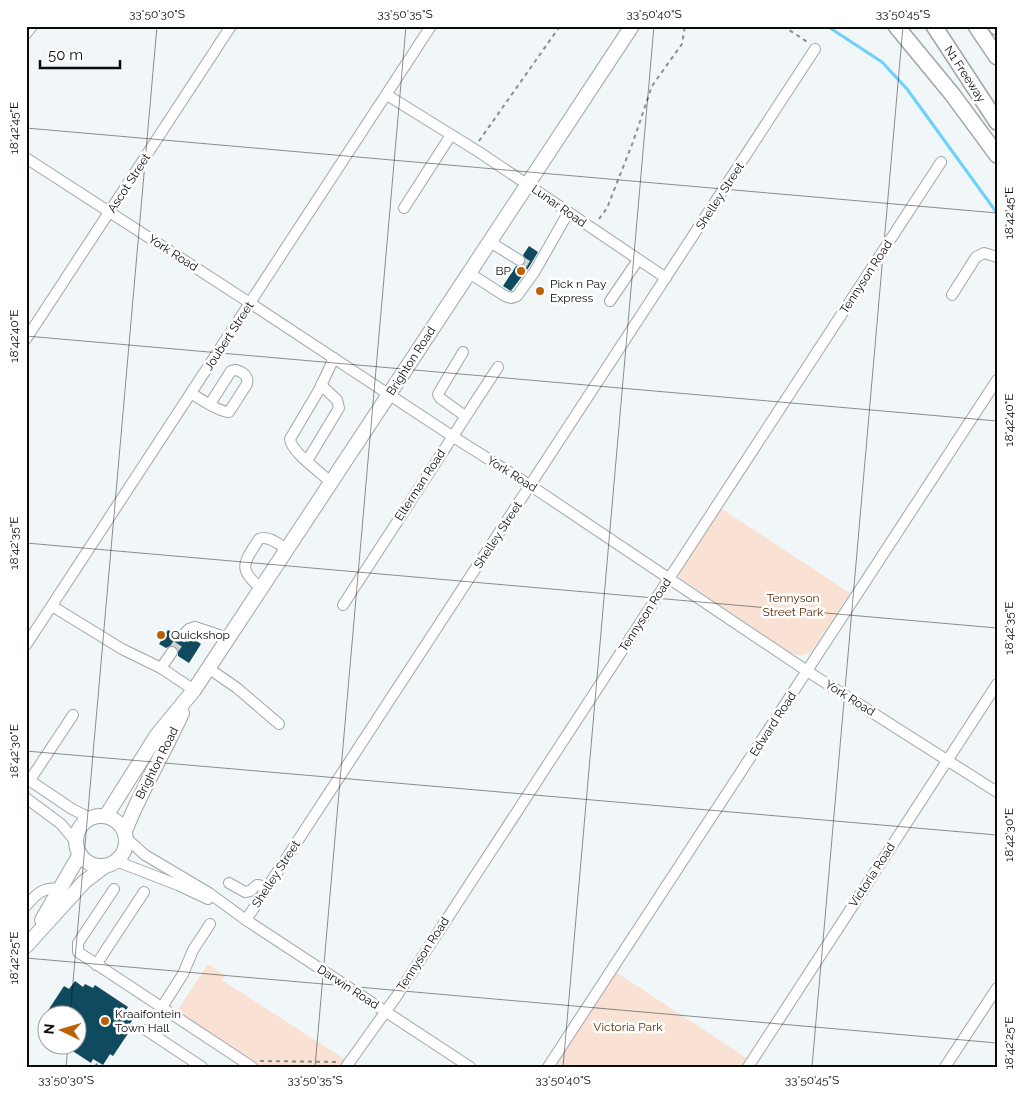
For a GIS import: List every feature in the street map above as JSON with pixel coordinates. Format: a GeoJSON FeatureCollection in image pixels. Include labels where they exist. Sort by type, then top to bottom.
{"type":"FeatureCollection","features":[{"type":"Feature","properties":{"kind":"highway"},"geometry":{"type":"LineString","coordinates":[[896,26],[947,87],[997,155]]}},
{"type":"Feature","properties":{"kind":"highway","name":"N1 Freeway"},"geometry":{"type":"LineString","coordinates":[[934,26],[997,122]]}},
{"type":"Feature","properties":{"kind":"highway"},"geometry":{"type":"LineString","coordinates":[[976,26],[997,58]]}},
{"type":"Feature","properties":{"kind":"main road","name":"Brighton Road"},"geometry":{"type":"LineString","coordinates":[[106,816],[157,736],[192,693],[632,26]]}},
{"type":"Feature","properties":{"kind":"main road","name":"Brighton Road"},"geometry":{"type":"LineString","coordinates":[[126,835],[135,804],[167,747],[192,693]]}},
{"type":"Feature","properties":{"kind":"main road"},"geometry":{"type":"LineString","coordinates":[[106,816],[114,819],[120,824],[126,835],[126,847],[122,855],[84,882],[26,946],[60,889],[78,848],[80,828],[90,818],[106,816]]}},
{"type":"Feature","properties":{"kind":"main road"},"geometry":{"type":"LineString","coordinates":[[78,848],[90,864],[111,863]]}},
{"type":"Feature","properties":{"kind":"street"},"geometry":{"type":"LineString","coordinates":[[26,34],[32,26]]}},
{"type":"Feature","properties":{"kind":"street","name":"Ascot Street"},"geometry":{"type":"LineString","coordinates":[[26,339],[231,26]]}},
{"type":"Feature","properties":{"kind":"street","name":"Joubert Street"},"geometry":{"type":"LineString","coordinates":[[26,645],[431,26]]}},
{"type":"Feature","properties":{"kind":"street","name":"Shelley Street"},"geometry":{"type":"LineString","coordinates":[[246,920],[815,49]]}},
{"type":"Feature","properties":{"kind":"street","name":"Lunar Road"},"geometry":{"type":"LineString","coordinates":[[388,94],[474,149],[666,278]]}},
{"type":"Feature","properties":{"kind":"street"},"geometry":{"type":"LineString","coordinates":[[404,208],[451,135]]}},
{"type":"Feature","properties":{"kind":"street","name":"York Road"},"geometry":{"type":"LineString","coordinates":[[26,158],[531,486],[808,671],[997,792]]}},
{"type":"Feature","properties":{"kind":"street","name":"Tennyson Road"},"geometry":{"type":"LineString","coordinates":[[347,1065],[393,1001],[941,162]]}},
{"type":"Feature","properties":{"kind":"street"},"geometry":{"type":"LineString","coordinates":[[468,273],[505,296],[511,298],[520,294],[568,213]]}},
{"type":"Feature","properties":{"kind":"street"},"geometry":{"type":"LineString","coordinates":[[490,242],[519,260]]}},
{"type":"Feature","properties":{"kind":"street"},"geometry":{"type":"LineString","coordinates":[[952,295],[980,254],[989,253],[997,256]]}},
{"type":"Feature","properties":{"kind":"street"},"geometry":{"type":"LineString","coordinates":[[610,301],[638,260]]}},
{"type":"Feature","properties":{"kind":"street"},"geometry":{"type":"LineString","coordinates":[[463,352],[438,394],[440,398],[465,416]]}},
{"type":"Feature","properties":{"kind":"street"},"geometry":{"type":"LineString","coordinates":[[331,482],[295,450],[290,440],[321,386],[334,358]]}},
{"type":"Feature","properties":{"kind":"street","name":"Elterman Road"},"geometry":{"type":"LineString","coordinates":[[343,604],[498,367]]}},
{"type":"Feature","properties":{"kind":"street","name":"Edward Road"},"geometry":{"type":"LineString","coordinates":[[548,1067],[997,380]]}},
{"type":"Feature","properties":{"kind":"street"},"geometry":{"type":"LineString","coordinates":[[308,461],[339,408],[338,400],[321,386]]}},
{"type":"Feature","properties":{"kind":"street"},"geometry":{"type":"LineString","coordinates":[[191,393],[210,404]]}},
{"type":"Feature","properties":{"kind":"street"},"geometry":{"type":"LineString","coordinates":[[260,588],[252,582],[244,567],[245,561],[259,539],[262,537],[267,538],[286,549]]}},
{"type":"Feature","properties":{"kind":"street"},"geometry":{"type":"LineString","coordinates":[[52,606],[122,649],[161,668],[192,693]]}},
{"type":"Feature","properties":{"kind":"street"},"geometry":{"type":"LineString","coordinates":[[185,634],[189,629],[195,628],[228,638]]}},
{"type":"Feature","properties":{"kind":"street"},"geometry":{"type":"LineString","coordinates":[[161,668],[172,652]]}},
{"type":"Feature","properties":{"kind":"street"},"geometry":{"type":"LineString","coordinates":[[208,668],[237,688],[279,724]]}},
{"type":"Feature","properties":{"kind":"street","name":"Victoria Road"},"geometry":{"type":"LineString","coordinates":[[748,1067],[997,684]]}},
{"type":"Feature","properties":{"kind":"street"},"geometry":{"type":"LineString","coordinates":[[73,715],[28,779],[72,809],[90,818]]}},
{"type":"Feature","properties":{"kind":"street"},"geometry":{"type":"LineString","coordinates":[[26,798],[61,824],[78,848]]}},
{"type":"Feature","properties":{"kind":"street","name":"Darwin Road"},"geometry":{"type":"LineString","coordinates":[[126,835],[145,856],[209,893],[226,907],[470,1067]]}},
{"type":"Feature","properties":{"kind":"street","name":"Darwin Road"},"geometry":{"type":"LineString","coordinates":[[111,863],[170,882],[226,907]]}},
{"type":"Feature","properties":{"kind":"street"},"geometry":{"type":"LineString","coordinates":[[229,883],[245,892],[257,885],[268,887]]}},
{"type":"Feature","properties":{"kind":"street"},"geometry":{"type":"LineString","coordinates":[[26,906],[37,894],[45,889],[60,889]]}},
{"type":"Feature","properties":{"kind":"street"},"geometry":{"type":"LineString","coordinates":[[114,889],[77,945],[79,954],[162,1007],[245,1065]]}},
{"type":"Feature","properties":{"kind":"street"},"geometry":{"type":"LineString","coordinates":[[96,965],[144,892]]}},
{"type":"Feature","properties":{"kind":"street"},"geometry":{"type":"LineString","coordinates":[[162,1007],[183,974],[192,950],[210,924]]}},
{"type":"Feature","properties":{"kind":"street"},"geometry":{"type":"LineString","coordinates":[[945,1067],[997,988]]}},
{"type":"Feature","properties":{"kind":"street"},"geometry":{"type":"LineString","coordinates":[[146,1030],[202,1067]]}},
{"type":"Feature","properties":{"kind":"path"},"geometry":{"type":"LineString","coordinates":[[474,149],[560,26]]}},
{"type":"Feature","properties":{"kind":"path"},"geometry":{"type":"LineString","coordinates":[[592,230],[607,208],[633,142],[652,86],[682,44],[685,26]]}},
{"type":"Feature","properties":{"kind":"path"},"geometry":{"type":"LineString","coordinates":[[783,26],[815,49]]}},
{"type":"Feature","properties":{"kind":"path"},"geometry":{"type":"LineString","coordinates":[[95,1067],[98,1062]]}},
{"type":"Feature","properties":{"kind":"path"},"geometry":{"type":"LineString","coordinates":[[245,1065],[342,1062],[347,1065]]}},
{"type":"Feature","properties":{"kind":"green space","name":"Tennyson Street Park"},"geometry":{"type":"Polygon","coordinates":[[[719,507],[850,593],[812,651],[800,655],[788,651],[680,578],[678,571],[719,507]]]}},
{"type":"Feature","properties":{"kind":"green space"},"geometry":{"type":"Polygon","coordinates":[[[208,964],[225,976],[222,980],[346,1060],[342,1067],[261,1067],[177,1011],[208,964]]]}},
{"type":"Feature","properties":{"kind":"green space","name":"Victoria Park"},"geometry":{"type":"Polygon","coordinates":[[[616,972],[748,1059],[743,1067],[555,1067],[616,972]]]}},
{"type":"Feature","properties":{"kind":"building"},"geometry":{"type":"Polygon","coordinates":[[[529,246],[538,252],[511,291],[503,286],[516,266],[519,267],[525,264],[526,260],[523,255],[529,246]]]}},
{"type":"Feature","properties":{"kind":"building"},"geometry":{"type":"Polygon","coordinates":[[[168,630],[177,635],[178,633],[183,639],[191,637],[201,644],[189,663],[178,656],[178,650],[175,646],[166,648],[159,644],[168,630]]]}},
{"type":"Feature","properties":{"kind":"building","name":"Kraaifontein Town Hall"},"geometry":{"type":"Polygon","coordinates":[[[75,981],[83,987],[85,984],[93,988],[95,985],[128,1007],[126,1010],[135,1016],[128,1027],[131,1029],[113,1056],[110,1054],[103,1065],[93,1059],[91,1063],[80,1056],[88,1056],[88,1006],[51,1006],[64,986],[69,989],[75,981]]]}},
{"type":"Feature","properties":{"kind":"waterway"},"geometry":{"type":"LineString","coordinates":[[827,26],[882,62],[907,89],[997,213]]}},
{"type":"Feature","properties":{"kind":"tunnel"},"geometry":{"type":"LineString","coordinates":[[519,260],[532,268]]}},
{"type":"Feature","properties":{"kind":"tunnel"},"geometry":{"type":"LineString","coordinates":[[172,652],[185,633]]}},
{"type":"Feature","properties":{"kind":"place","name":"BP"},"geometry":{"type":"Point","coordinates":[521,271]}},
{"type":"Feature","properties":{"kind":"place","name":"Pick n Pay Express"},"geometry":{"type":"Point","coordinates":[540,291]}},
{"type":"Feature","properties":{"kind":"place","name":"Quickshop"},"geometry":{"type":"Point","coordinates":[161,635]}},
{"type":"Feature","properties":{"kind":"place","name":"Kraaifontein Town Hall"},"geometry":{"type":"Point","coordinates":[105,1021]}}]}
